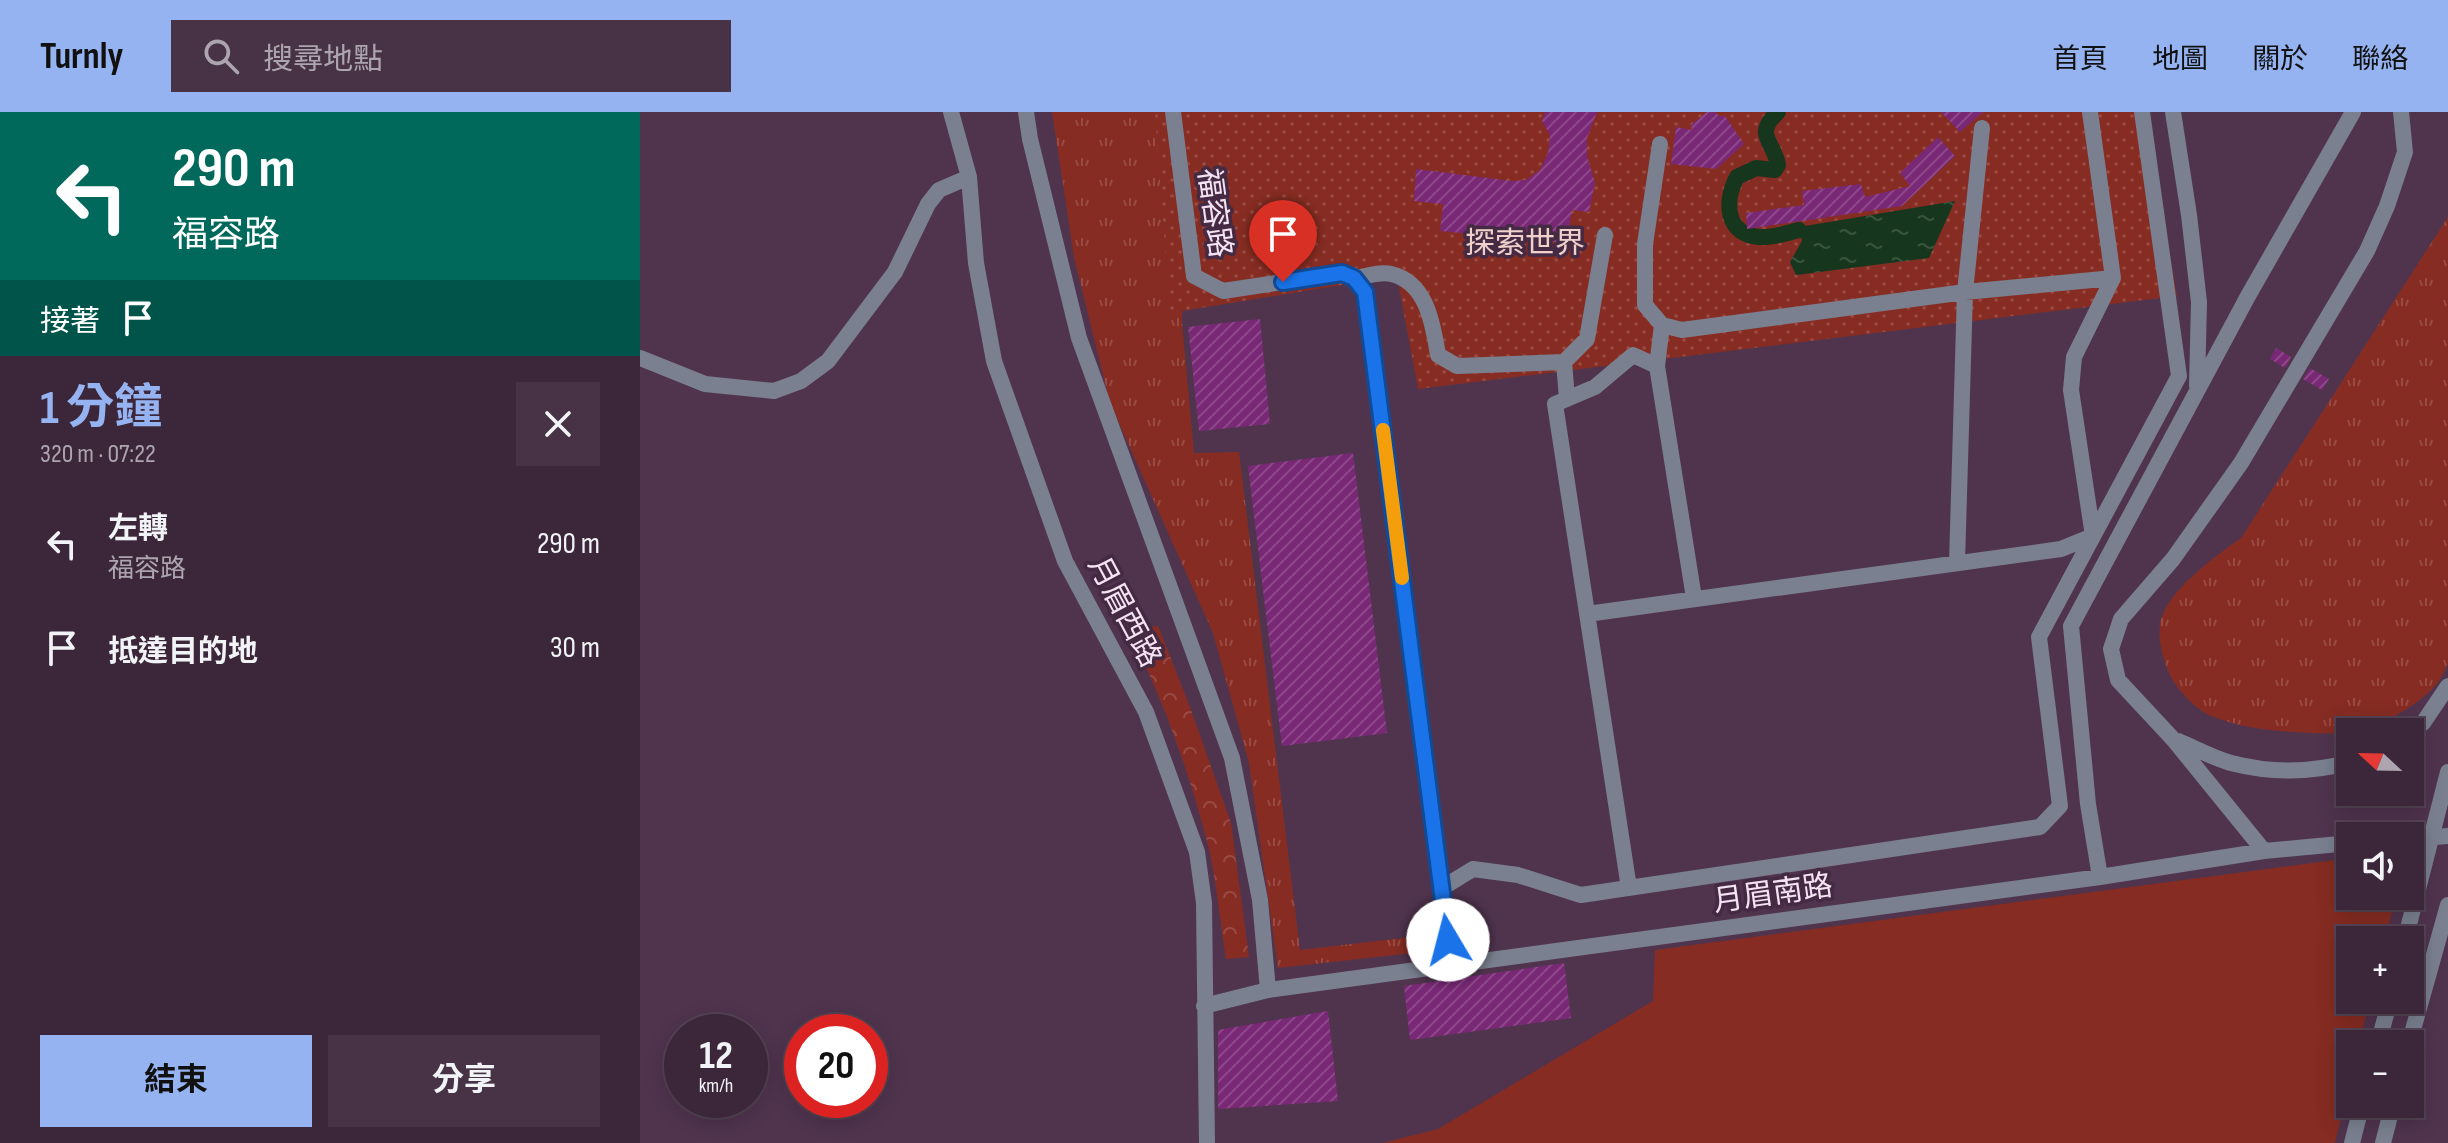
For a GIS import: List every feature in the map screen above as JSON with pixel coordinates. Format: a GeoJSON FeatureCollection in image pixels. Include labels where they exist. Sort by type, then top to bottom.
{"type":"FeatureCollection","features":[{"type":"Feature","properties":{"kind":"street","name":"月眉西路"},"geometry":{"type":"LineString","coordinates":[[951,112],[969,177],[976,263],[994,361],[1065,561],[1146,712],[1197,852],[1204,903],[1207,1143]]}},
{"type":"Feature","properties":{"kind":"street"},"geometry":{"type":"LineString","coordinates":[[1026,112],[1079,338],[1232,758],[1260,900],[1268,990]]}},
{"type":"Feature","properties":{"kind":"street","name":"福容路"},"geometry":{"type":"LineString","coordinates":[[1173,112],[1194,276],[1223,291],[1342,273],[1354,278]]}},
{"type":"Feature","properties":{"kind":"street"},"geometry":{"type":"LineString","coordinates":[[2090,112],[2113,278],[2074,357],[2071,390],[2093,536]]}},
{"type":"Feature","properties":{"kind":"street"},"geometry":{"type":"LineString","coordinates":[[1442,888],[1473,869],[1518,875],[1581,895],[2040,827],[2060,806],[2039,637],[2179,376],[2142,112]]}},
{"type":"Feature","properties":{"kind":"street"},"geometry":{"type":"LineString","coordinates":[[2173,112],[2199,302],[2197,392]]}},
{"type":"Feature","properties":{"kind":"street"},"geometry":{"type":"LineString","coordinates":[[2100,877],[2088,804],[2071,626],[2248,296],[2353,112]]}},
{"type":"Feature","properties":{"kind":"street"},"geometry":{"type":"LineString","coordinates":[[2264,851],[2173,739],[2118,680],[2111,649],[2121,619],[2173,559],[2241,463],[2367,251],[2387,206],[2405,152],[2401,112]]}},
{"type":"Feature","properties":{"kind":"street"},"geometry":{"type":"LineString","coordinates":[[1957,563],[1965,292],[1982,128]]}},
{"type":"Feature","properties":{"kind":"street"},"geometry":{"type":"LineString","coordinates":[[1660,144],[1645,244],[1645,305],[1662,325],[1682,330],[1965,292],[2113,278]]}},
{"type":"Feature","properties":{"kind":"street"},"geometry":{"type":"LineString","coordinates":[[640,358],[705,384],[774,391],[801,381],[828,361],[895,272],[928,204],[939,190],[969,177]]}},
{"type":"Feature","properties":{"kind":"street"},"geometry":{"type":"LineString","coordinates":[[1354,278],[1390,273],[1416,286],[1432,321],[1438,355],[1457,366],[1564,362],[1587,339],[1605,235]]}},
{"type":"Feature","properties":{"kind":"street"},"geometry":{"type":"LineString","coordinates":[[1354,278],[1365,292],[1452,966]]}},
{"type":"Feature","properties":{"kind":"street"},"geometry":{"type":"LineString","coordinates":[[1662,325],[1657,366],[1694,598]]}},
{"type":"Feature","properties":{"kind":"street"},"geometry":{"type":"LineString","coordinates":[[1629,888],[1555,404],[1595,387],[1633,355],[1657,366]]}},
{"type":"Feature","properties":{"kind":"street"},"geometry":{"type":"LineString","coordinates":[[1564,362],[1567,399]]}},
{"type":"Feature","properties":{"kind":"street"},"geometry":{"type":"LineString","coordinates":[[1587,614],[2061,549],[2093,536]]}},
{"type":"Feature","properties":{"kind":"street"},"geometry":{"type":"LineString","coordinates":[[2424,722],[2448,686]]}},
{"type":"Feature","properties":{"kind":"street"},"geometry":{"type":"LineString","coordinates":[[2173,739],[2229,762],[2283,772],[2336,766]]}},
{"type":"Feature","properties":{"kind":"street"},"geometry":{"type":"LineString","coordinates":[[2410,926],[2440,837],[2448,772]]}},
{"type":"Feature","properties":{"kind":"street","name":"月眉南路"},"geometry":{"type":"LineString","coordinates":[[1204,1006],[1268,990],[2100,877],[2264,851],[2336,844]]}},
{"type":"Feature","properties":{"kind":"street"},"geometry":{"type":"LineString","coordinates":[[2413,1030],[2448,905]]}},
{"type":"Feature","properties":{"kind":"street"},"geometry":{"type":"LineString","coordinates":[[2352,1143],[2358,1118]]}},
{"type":"Feature","properties":{"kind":"street"},"geometry":{"type":"LineString","coordinates":[[2383,1143],[2389,1118]]}},
{"type":"Feature","properties":{"kind":"green space"},"geometry":{"type":"Polygon","coordinates":[[[1052,112],[1164,112],[1184,275],[1182,322],[1194,453],[1239,452],[1300,950],[1437,934],[1440,950],[1278,968],[1249,763],[1213,633],[1110,403],[1074,257],[1052,112]]]}},
{"type":"Feature","properties":{"kind":"green space","name":"探索世界"},"geometry":{"type":"Polygon","coordinates":[[[1155,112],[2145,112],[2177,296],[1418,389],[1397,276],[1170,313],[1155,112]]]}},
{"type":"Feature","properties":{"kind":"green space"},"geometry":{"type":"Polygon","coordinates":[[[2448,217],[2448,664],[2436,685],[2391,718],[2336,718],[2336,733],[2244,726],[2199,709],[2169,673],[2160,637],[2163,613],[2192,576],[2241,538],[2448,217]]]}},
{"type":"Feature","properties":{"kind":"green space"},"geometry":{"type":"Polygon","coordinates":[[[1158,626],[1231,823],[1249,957],[1226,959],[1212,863],[1193,792],[1164,710],[1128,629],[1158,626]]]}},
{"type":"Feature","properties":{"kind":"green space"},"geometry":{"type":"Polygon","coordinates":[[[2336,860],[2336,910],[2392,910],[2388,926],[2336,926],[2336,1014],[2366,1014],[2362,1030],[2336,1030],[2336,1118],[2341,1118],[2335,1143],[1382,1143],[1438,1129],[1653,1001],[1655,950],[2336,860]]]}},
{"type":"Feature","properties":{"kind":"water"},"geometry":{"type":"Polygon","coordinates":[[[1955,201],[1929,258],[1796,275],[1790,262],[1802,241],[1799,227],[1955,201]]]}},
{"type":"Feature","properties":{"kind":"building"},"geometry":{"type":"Polygon","coordinates":[[[1545,112],[1597,112],[1587,138],[1587,156],[1595,183],[1589,212],[1572,210],[1567,243],[1440,231],[1443,204],[1414,201],[1416,169],[1526,180],[1540,170],[1548,153],[1550,135],[1542,121],[1545,112]]]}},
{"type":"Feature","properties":{"kind":"building"},"geometry":{"type":"Polygon","coordinates":[[[1707,112],[1725,116],[1744,144],[1716,169],[1671,164],[1676,127],[1692,130],[1691,125],[1707,112]]]}},
{"type":"Feature","properties":{"kind":"building"},"geometry":{"type":"Polygon","coordinates":[[[1941,112],[1983,112],[1960,132],[1941,112]]]}},
{"type":"Feature","properties":{"kind":"building"},"geometry":{"type":"Polygon","coordinates":[[[1938,137],[1955,156],[1902,206],[1747,229],[1746,213],[1804,205],[1802,191],[1861,184],[1865,197],[1910,186],[1900,173],[1938,137]]]}},
{"type":"Feature","properties":{"kind":"building"},"geometry":{"type":"Polygon","coordinates":[[[1260,319],[1270,424],[1199,431],[1188,327],[1260,319]]]}},
{"type":"Feature","properties":{"kind":"building"},"geometry":{"type":"Polygon","coordinates":[[[2276,348],[2291,357],[2285,368],[2270,359],[2276,348]]]}},
{"type":"Feature","properties":{"kind":"building"},"geometry":{"type":"Polygon","coordinates":[[[2310,368],[2329,379],[2322,390],[2303,379],[2310,368]]]}},
{"type":"Feature","properties":{"kind":"building"},"geometry":{"type":"Polygon","coordinates":[[[1353,453],[1387,733],[1282,746],[1248,466],[1353,453]]]}},
{"type":"Feature","properties":{"kind":"building"},"geometry":{"type":"Polygon","coordinates":[[[1564,963],[1571,1018],[1410,1040],[1404,986],[1564,963]]]}},
{"type":"Feature","properties":{"kind":"building"},"geometry":{"type":"Polygon","coordinates":[[[1328,1011],[1338,1101],[1218,1109],[1218,1030],[1328,1011]]]}},
{"type":"Feature","properties":{"kind":"waterway"},"geometry":{"type":"LineString","coordinates":[[1778,112],[1766,133],[1778,165],[1775,170],[1756,168],[1737,177],[1730,196],[1730,215],[1740,230],[1748,235],[1770,237],[1799,230]]}},
{"type":"Feature","properties":{"kind":"slow traffic"},"geometry":{"type":"LineString","coordinates":[[1383,430],[1402,578]]}},
{"type":"Feature","properties":{"kind":"route"},"geometry":{"type":"LineString","coordinates":[[1283,282],[1342,273],[1354,278],[1365,292],[1448,940]]}}]}
